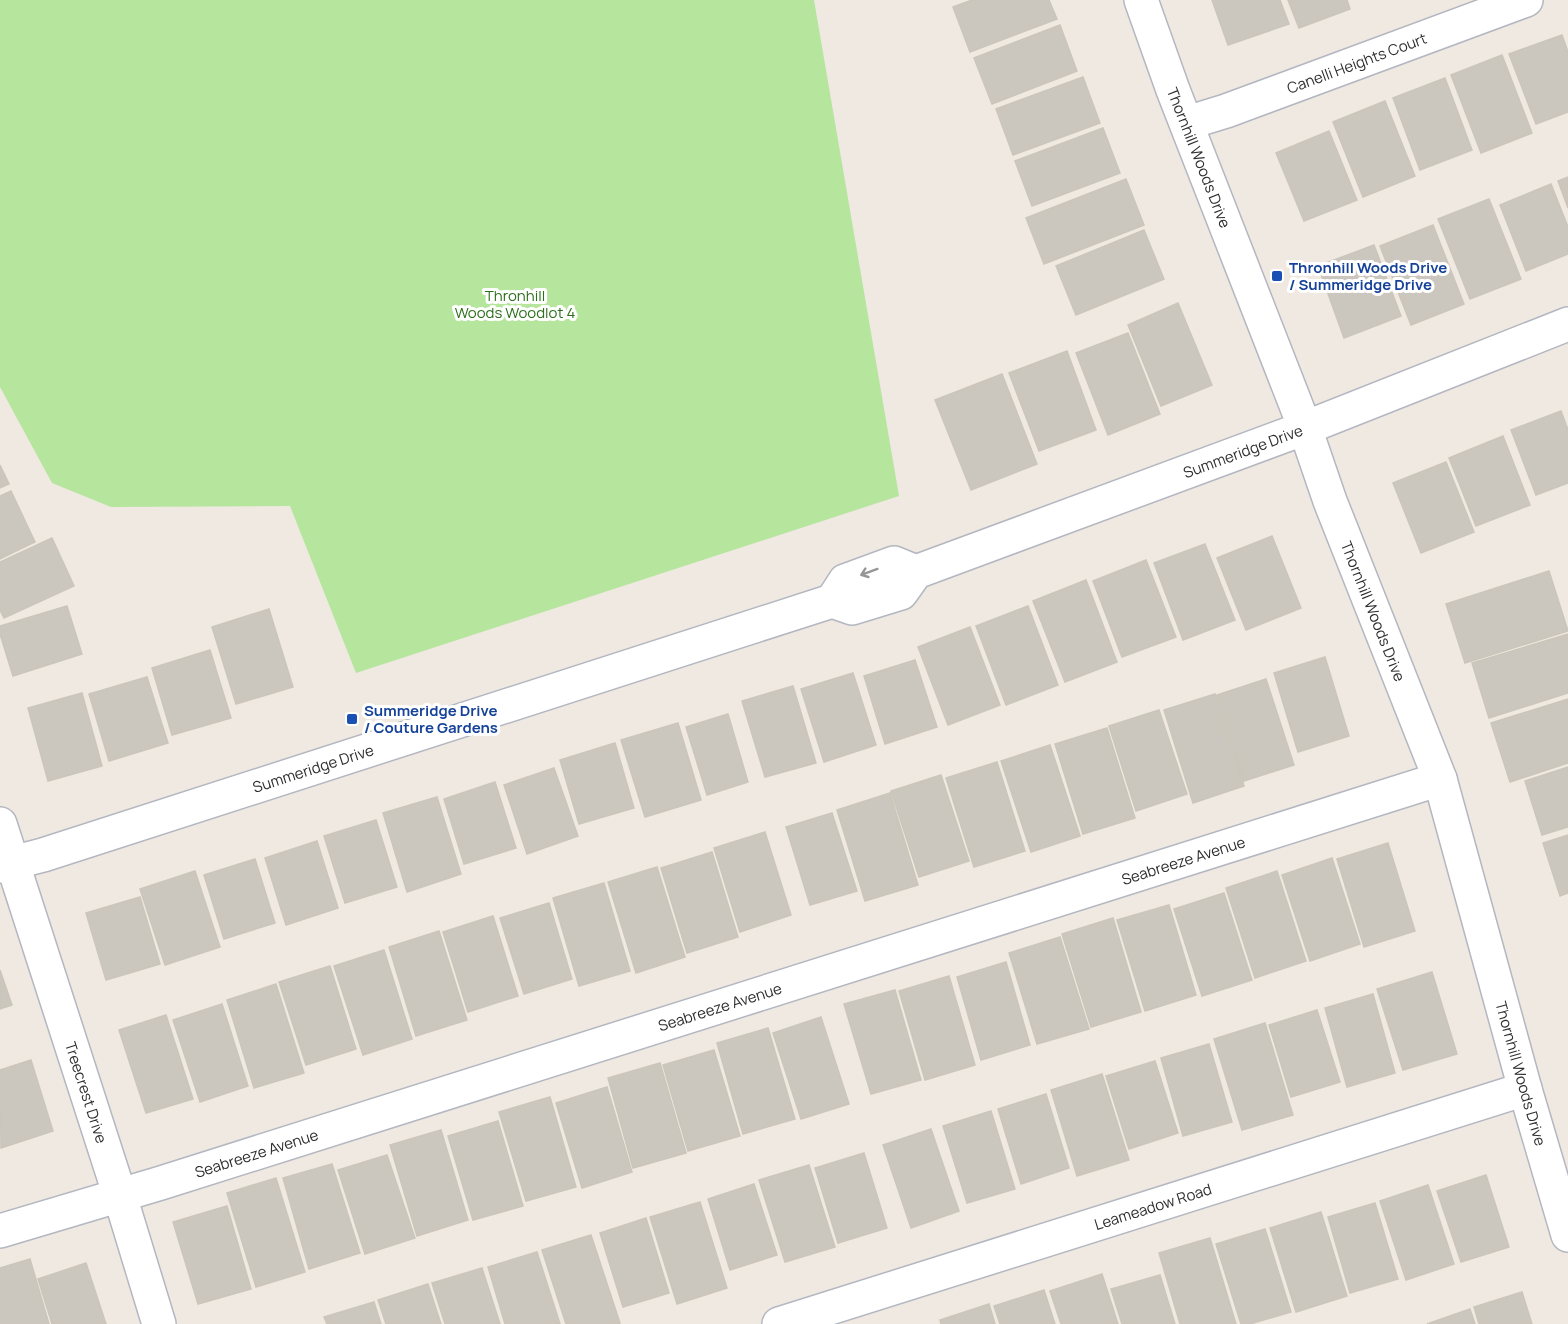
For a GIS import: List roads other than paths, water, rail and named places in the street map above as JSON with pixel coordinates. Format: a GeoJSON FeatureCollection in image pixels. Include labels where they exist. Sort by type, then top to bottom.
{"type":"FeatureCollection","features":[{"type":"Feature","properties":{"kind":"street","name":"Thornhill Woods Drive"},"geometry":{"type":"LineString","coordinates":[[1141,0],[1173,90],[1305,428],[1330,501],[1440,779],[1525,1089],[1568,1235]]}},
{"type":"Feature","properties":{"kind":"street","name":"Canelli Heights Court"},"geometry":{"type":"LineString","coordinates":[[1187,123],[1226,111],[1526,0]]}},
{"type":"Feature","properties":{"kind":"street","name":"Summeridge Drive"},"geometry":{"type":"LineString","coordinates":[[6,865],[54,852],[832,601],[852,608],[901,593],[916,572],[1305,428],[1568,324]]}},
{"type":"Feature","properties":{"kind":"street","name":"Seabreeze Avenue"},"geometry":{"type":"LineString","coordinates":[[0,1230],[120,1196],[1440,779]]}},
{"type":"Feature","properties":{"kind":"street","name":"Treecrest Drive"},"geometry":{"type":"LineString","coordinates":[[0,824],[6,865],[120,1196],[159,1324]]}},
{"type":"Feature","properties":{"kind":"street","name":"Leameadow Road"},"geometry":{"type":"LineString","coordinates":[[779,1324],[1525,1089]]}},
{"type":"Feature","properties":{"kind":"place","name":"Thronhill Woods Drive / Summeridge Drive"},"geometry":{"type":"Point","coordinates":[1277,276]}},
{"type":"Feature","properties":{"kind":"place","name":"Summeridge Drive / Couture Gardens"},"geometry":{"type":"Point","coordinates":[352,719]}},
{"type":"Feature","properties":{"kind":"park label","name":"Thronhill Woods Woodlot 4"},"geometry":{"type":"Point","coordinates":[515,304]}}]}
